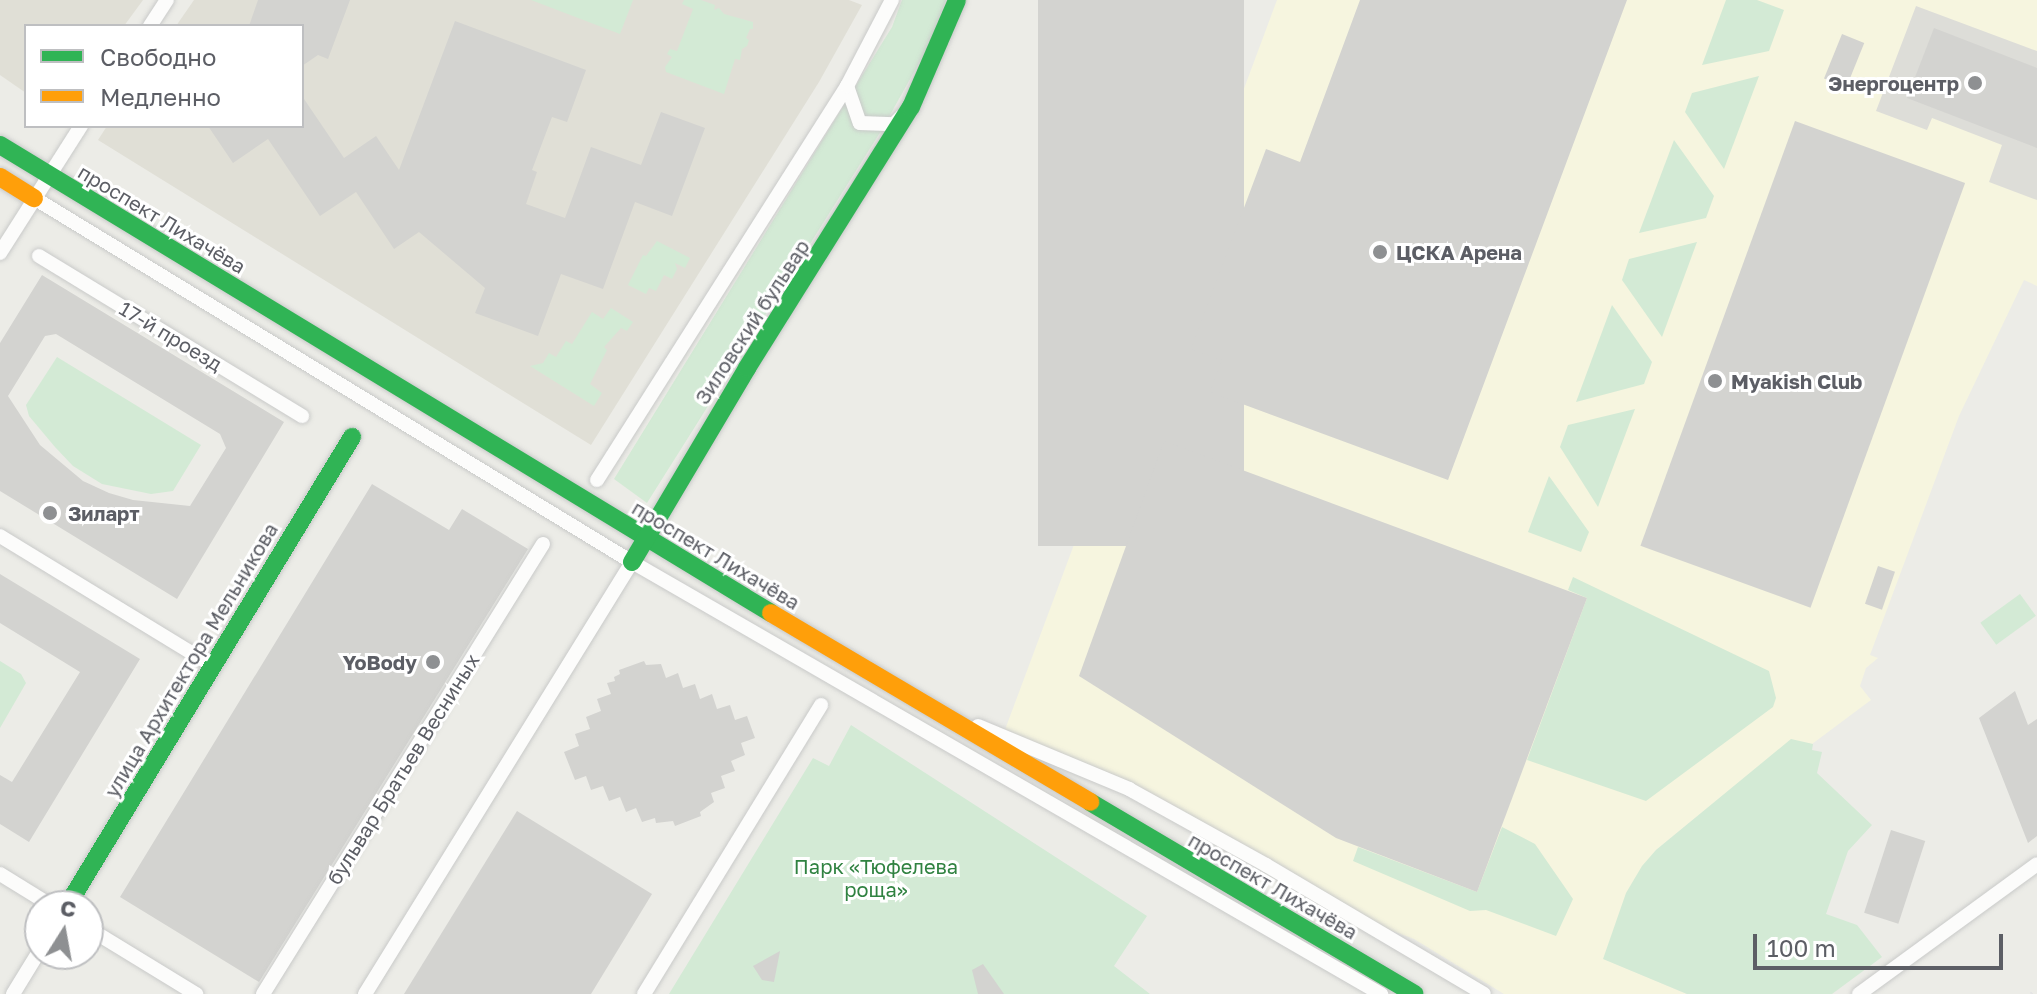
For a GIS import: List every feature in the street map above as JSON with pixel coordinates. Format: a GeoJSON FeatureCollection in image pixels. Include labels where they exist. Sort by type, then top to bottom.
{"type":"FeatureCollection","features":[{"type":"Feature","properties":{"kind":"street"},"geometry":{"type":"LineString","coordinates":[[151,24],[167,0]]}},
{"type":"Feature","properties":{"kind":"street"},"geometry":{"type":"LineString","coordinates":[[597,480],[847,86],[892,0]]}},
{"type":"Feature","properties":{"kind":"street","name":"Зиловский бульвар"},"geometry":{"type":"LineString","coordinates":[[632,562],[911,107],[957,0]]}},
{"type":"Feature","properties":{"kind":"street"},"geometry":{"type":"LineString","coordinates":[[847,86],[860,123],[894,124],[911,107]]}},
{"type":"Feature","properties":{"kind":"street"},"geometry":{"type":"LineString","coordinates":[[0,253],[80,128]]}},
{"type":"Feature","properties":{"kind":"street","name":"проспект Лихачёва"},"geometry":{"type":"LineString","coordinates":[[0,145],[644,538],[1410,991]]}},
{"type":"Feature","properties":{"kind":"street","name":"проспект Лихачёва"},"geometry":{"type":"LineString","coordinates":[[0,177],[632,562],[1381,994]]}},
{"type":"Feature","properties":{"kind":"street","name":"17-й проезд"},"geometry":{"type":"LineString","coordinates":[[39,256],[302,416]]}},
{"type":"Feature","properties":{"kind":"street","name":"улица Архитектора Мельникова"},"geometry":{"type":"LineString","coordinates":[[77,890],[352,437]]}},
{"type":"Feature","properties":{"kind":"street"},"geometry":{"type":"LineString","coordinates":[[0,536],[213,666]]}},
{"type":"Feature","properties":{"kind":"street","name":"бульвар Братьев Весниных"},"geometry":{"type":"LineString","coordinates":[[263,994],[543,544]]}},
{"type":"Feature","properties":{"kind":"street"},"geometry":{"type":"LineString","coordinates":[[365,994],[632,562]]}},
{"type":"Feature","properties":{"kind":"street"},"geometry":{"type":"LineString","coordinates":[[644,994],[821,705]]}},
{"type":"Feature","properties":{"kind":"street"},"geometry":{"type":"LineString","coordinates":[[963,720],[1129,789],[1266,865],[1484,994]]}},
{"type":"Feature","properties":{"kind":"street"},"geometry":{"type":"LineString","coordinates":[[1859,994],[2037,864]]}},
{"type":"Feature","properties":{"kind":"street"},"geometry":{"type":"LineString","coordinates":[[0,874],[26,890]]}},
{"type":"Feature","properties":{"kind":"street"},"geometry":{"type":"LineString","coordinates":[[104,938],[196,994]]}},
{"type":"Feature","properties":{"kind":"street"},"geometry":{"type":"LineString","coordinates":[[13,994],[28,970]]}},
{"type":"Feature","properties":{"kind":"shaded area"},"geometry":{"type":"Polygon","coordinates":[[[0,0],[143,0],[125,24],[24,24],[24,92],[0,75],[0,0]]]}},
{"type":"Feature","properties":{"kind":"shaded area"},"geometry":{"type":"Polygon","coordinates":[[[194,0],[849,0],[862,5],[819,82],[591,445],[98,140],[106,128],[304,128],[304,24],[177,24],[194,0]]]}},
{"type":"Feature","properties":{"kind":"shaded area"},"geometry":{"type":"Polygon","coordinates":[[[1277,0],[2037,0],[2037,286],[2024,280],[1959,416],[1870,655],[1878,658],[1866,668],[1860,686],[1871,700],[1812,744],[1791,740],[1656,850],[1635,878],[1604,959],[1687,994],[1504,994],[1414,939],[1379,926],[1262,857],[1003,735],[1277,0]]]}},
{"type":"Feature","properties":{"kind":"shaded area"},"geometry":{"type":"Polygon","coordinates":[[[1916,6],[2037,51],[2037,200],[1989,182],[2002,145],[1932,118],[1927,130],[1876,111],[1916,6]]]}},
{"type":"Feature","properties":{"kind":"green space"},"geometry":{"type":"Polygon","coordinates":[[[531,0],[633,0],[620,34],[531,0]]]}},
{"type":"Feature","properties":{"kind":"green space"},"geometry":{"type":"Polygon","coordinates":[[[684,0],[701,0],[715,5],[714,10],[719,8],[724,14],[753,22],[753,29],[746,38],[749,40],[747,46],[742,49],[740,60],[735,59],[724,94],[666,72],[665,67],[672,57],[667,54],[670,49],[677,51],[693,9],[682,4],[684,0]]]}},
{"type":"Feature","properties":{"kind":"green space"},"geometry":{"type":"Polygon","coordinates":[[[902,0],[946,0],[928,47],[881,131],[647,503],[614,479],[892,27],[902,0]]]}},
{"type":"Feature","properties":{"kind":"green space"},"geometry":{"type":"Polygon","coordinates":[[[1726,0],[1757,0],[1784,10],[1769,51],[1702,65],[1726,0]]]}},
{"type":"Feature","properties":{"kind":"green space"},"geometry":{"type":"Polygon","coordinates":[[[1759,76],[1724,169],[1685,112],[1692,93],[1759,76]]]}},
{"type":"Feature","properties":{"kind":"green space"},"geometry":{"type":"Polygon","coordinates":[[[1674,140],[1714,196],[1706,218],[1639,233],[1674,140]]]}},
{"type":"Feature","properties":{"kind":"green space"},"geometry":{"type":"Polygon","coordinates":[[[657,241],[690,258],[685,268],[675,263],[677,269],[672,279],[664,275],[656,291],[649,288],[646,294],[628,285],[643,255],[646,256],[657,241]]]}},
{"type":"Feature","properties":{"kind":"green space"},"geometry":{"type":"Polygon","coordinates":[[[1697,242],[1662,337],[1622,280],[1629,259],[1697,242]]]}},
{"type":"Feature","properties":{"kind":"green space"},"geometry":{"type":"Polygon","coordinates":[[[1612,305],[1652,362],[1644,384],[1576,402],[1612,305]]]}},
{"type":"Feature","properties":{"kind":"green space"},"geometry":{"type":"Polygon","coordinates":[[[611,308],[633,322],[627,331],[621,328],[604,347],[607,350],[590,384],[602,393],[594,406],[530,366],[543,363],[549,353],[556,357],[566,341],[572,344],[592,312],[603,319],[611,308]]]}},
{"type":"Feature","properties":{"kind":"green space"},"geometry":{"type":"Polygon","coordinates":[[[57,357],[201,445],[173,491],[151,494],[102,484],[73,466],[55,447],[29,416],[26,405],[57,357]]]}},
{"type":"Feature","properties":{"kind":"green space"},"geometry":{"type":"Polygon","coordinates":[[[1635,409],[1598,507],[1560,447],[1568,425],[1635,409]]]}},
{"type":"Feature","properties":{"kind":"green space"},"geometry":{"type":"Polygon","coordinates":[[[1549,476],[1589,532],[1581,552],[1528,532],[1549,476]]]}},
{"type":"Feature","properties":{"kind":"green space"},"geometry":{"type":"Polygon","coordinates":[[[1573,577],[1769,671],[1776,698],[1773,707],[1646,801],[1527,760],[1587,598],[1568,590],[1573,577]]]}},
{"type":"Feature","properties":{"kind":"green space"},"geometry":{"type":"Polygon","coordinates":[[[2020,594],[2036,616],[1996,645],[1980,623],[2020,594]]]}},
{"type":"Feature","properties":{"kind":"green space"},"geometry":{"type":"Polygon","coordinates":[[[0,661],[21,674],[26,683],[0,728],[0,661]]]}},
{"type":"Feature","properties":{"kind":"green space","name":"Парк «Тюфелева роща»"},"geometry":{"type":"Polygon","coordinates":[[[851,725],[1147,916],[1114,966],[1150,994],[669,994],[813,758],[829,766],[851,725]]]}},
{"type":"Feature","properties":{"kind":"green space"},"geometry":{"type":"Polygon","coordinates":[[[1791,739],[1813,744],[1812,750],[1822,752],[1817,773],[1872,825],[1848,851],[1826,914],[1857,925],[1882,957],[1832,994],[1687,994],[1603,959],[1626,893],[1642,866],[1656,850],[1791,739]]]}},
{"type":"Feature","properties":{"kind":"green space"},"geometry":{"type":"Polygon","coordinates":[[[1502,827],[1535,844],[1573,899],[1556,936],[1486,910],[1470,911],[1353,861],[1358,847],[1477,892],[1502,827]]]}},
{"type":"Feature","properties":{"kind":"building"},"geometry":{"type":"Polygon","coordinates":[[[258,0],[350,0],[328,59],[318,55],[304,65],[304,24],[250,24],[258,0]]]}},
{"type":"Feature","properties":{"kind":"building"},"geometry":{"type":"Polygon","coordinates":[[[1038,0],[1244,0],[1244,546],[1038,546],[1038,0]]]}},
{"type":"Feature","properties":{"kind":"building","name":"ЦСКА Арена"},"geometry":{"type":"Polygon","coordinates":[[[1360,0],[1627,0],[1448,480],[1210,392],[1222,360],[1191,349],[1266,149],[1300,162],[1360,0]]]}},
{"type":"Feature","properties":{"kind":"building"},"geometry":{"type":"Polygon","coordinates":[[[455,21],[586,70],[567,122],[552,117],[532,170],[537,172],[526,204],[565,218],[591,147],[641,165],[661,112],[705,128],[672,216],[635,202],[603,289],[561,274],[538,336],[475,313],[485,288],[419,232],[394,249],[356,192],[320,216],[268,139],[233,163],[209,128],[304,128],[304,99],[344,158],[376,136],[399,170],[455,21]]]}},
{"type":"Feature","properties":{"kind":"building","name":"Энергоцентр"},"geometry":{"type":"Polygon","coordinates":[[[1934,28],[2037,68],[2037,148],[1907,98],[1934,28]]]}},
{"type":"Feature","properties":{"kind":"building"},"geometry":{"type":"Polygon","coordinates":[[[1842,34],[1864,43],[1846,87],[1824,79],[1842,34]]]}},
{"type":"Feature","properties":{"kind":"building"},"geometry":{"type":"Polygon","coordinates":[[[1795,121],[1965,183],[1810,608],[1640,546],[1795,121]]]}},
{"type":"Feature","properties":{"kind":"building"},"geometry":{"type":"Polygon","coordinates":[[[42,275],[284,422],[177,599],[0,491],[0,343],[42,275]],[[56,334],[45,336],[8,396],[40,445],[83,481],[133,500],[190,506],[226,448],[220,434],[56,334]]]}},
{"type":"Feature","properties":{"kind":"building"},"geometry":{"type":"Polygon","coordinates":[[[1164,441],[1587,598],[1477,892],[1336,838],[1079,676],[1164,441]]]}},
{"type":"Feature","properties":{"kind":"building"},"geometry":{"type":"Polygon","coordinates":[[[372,484],[449,530],[462,509],[528,549],[259,982],[120,897],[372,484]]]}},
{"type":"Feature","properties":{"kind":"building"},"geometry":{"type":"Polygon","coordinates":[[[1878,566],[1895,572],[1882,610],[1865,604],[1878,566]]]}},
{"type":"Feature","properties":{"kind":"building"},"geometry":{"type":"Polygon","coordinates":[[[0,574],[140,659],[29,842],[0,824],[0,775],[12,782],[80,672],[0,623],[0,574]]]}},
{"type":"Feature","properties":{"kind":"building"},"geometry":{"type":"Polygon","coordinates":[[[644,661],[646,665],[661,664],[666,678],[678,673],[683,688],[695,684],[700,699],[712,694],[717,709],[730,705],[735,720],[747,716],[755,738],[741,743],[745,755],[731,761],[735,771],[721,776],[725,788],[711,793],[714,802],[700,812],[701,816],[675,826],[673,821],[656,823],[655,818],[642,822],[636,808],[626,812],[620,797],[609,801],[603,786],[591,790],[586,776],[575,780],[564,752],[579,746],[575,734],[590,729],[586,717],[601,711],[597,699],[611,694],[607,683],[615,681],[619,670],[644,661]]]}},
{"type":"Feature","properties":{"kind":"building"},"geometry":{"type":"Polygon","coordinates":[[[2015,691],[2028,725],[2037,719],[2037,836],[2028,843],[1979,718],[2015,691]]]}},
{"type":"Feature","properties":{"kind":"building"},"geometry":{"type":"Polygon","coordinates":[[[517,811],[652,894],[591,994],[404,994],[517,811]]]}},
{"type":"Feature","properties":{"kind":"building"},"geometry":{"type":"Polygon","coordinates":[[[1891,830],[1925,841],[1898,924],[1864,913],[1891,830]]]}},
{"type":"Feature","properties":{"kind":"building"},"geometry":{"type":"Polygon","coordinates":[[[780,951],[774,982],[762,980],[753,966],[780,951]]]}},
{"type":"Feature","properties":{"kind":"building"},"geometry":{"type":"Polygon","coordinates":[[[983,964],[1004,994],[978,994],[972,970],[983,964]]]}},
{"type":"Feature","properties":{"kind":"railway"},"geometry":{"type":"LineString","coordinates":[[2031,994],[2037,990]]}},
{"type":"Feature","properties":{"kind":"traffic: fast"},"geometry":{"type":"LineString","coordinates":[[632,562],[747,368],[911,107],[957,0]]}},
{"type":"Feature","properties":{"kind":"traffic: fast"},"geometry":{"type":"LineString","coordinates":[[0,145],[771,613]]}},
{"type":"Feature","properties":{"kind":"traffic: fast"},"geometry":{"type":"LineString","coordinates":[[77,890],[352,437]]}},
{"type":"Feature","properties":{"kind":"traffic: fast"},"geometry":{"type":"LineString","coordinates":[[1090,802],[1415,994]]}},
{"type":"Feature","properties":{"kind":"traffic: slow"},"geometry":{"type":"LineString","coordinates":[[0,177],[34,198]]}},
{"type":"Feature","properties":{"kind":"traffic: slow"},"geometry":{"type":"LineString","coordinates":[[771,613],[1090,802]]}},
{"type":"Feature","properties":{"kind":"place","name":"Энергоцентр"},"geometry":{"type":"Point","coordinates":[1975,83]}},
{"type":"Feature","properties":{"kind":"place","name":"ЦСКА Арена"},"geometry":{"type":"Point","coordinates":[1380,252]}},
{"type":"Feature","properties":{"kind":"place","name":"Myakish Club"},"geometry":{"type":"Point","coordinates":[1715,381]}},
{"type":"Feature","properties":{"kind":"place","name":"Зиларт"},"geometry":{"type":"Point","coordinates":[50,513]}},
{"type":"Feature","properties":{"kind":"place","name":"YoBody"},"geometry":{"type":"Point","coordinates":[433,662]}}]}
